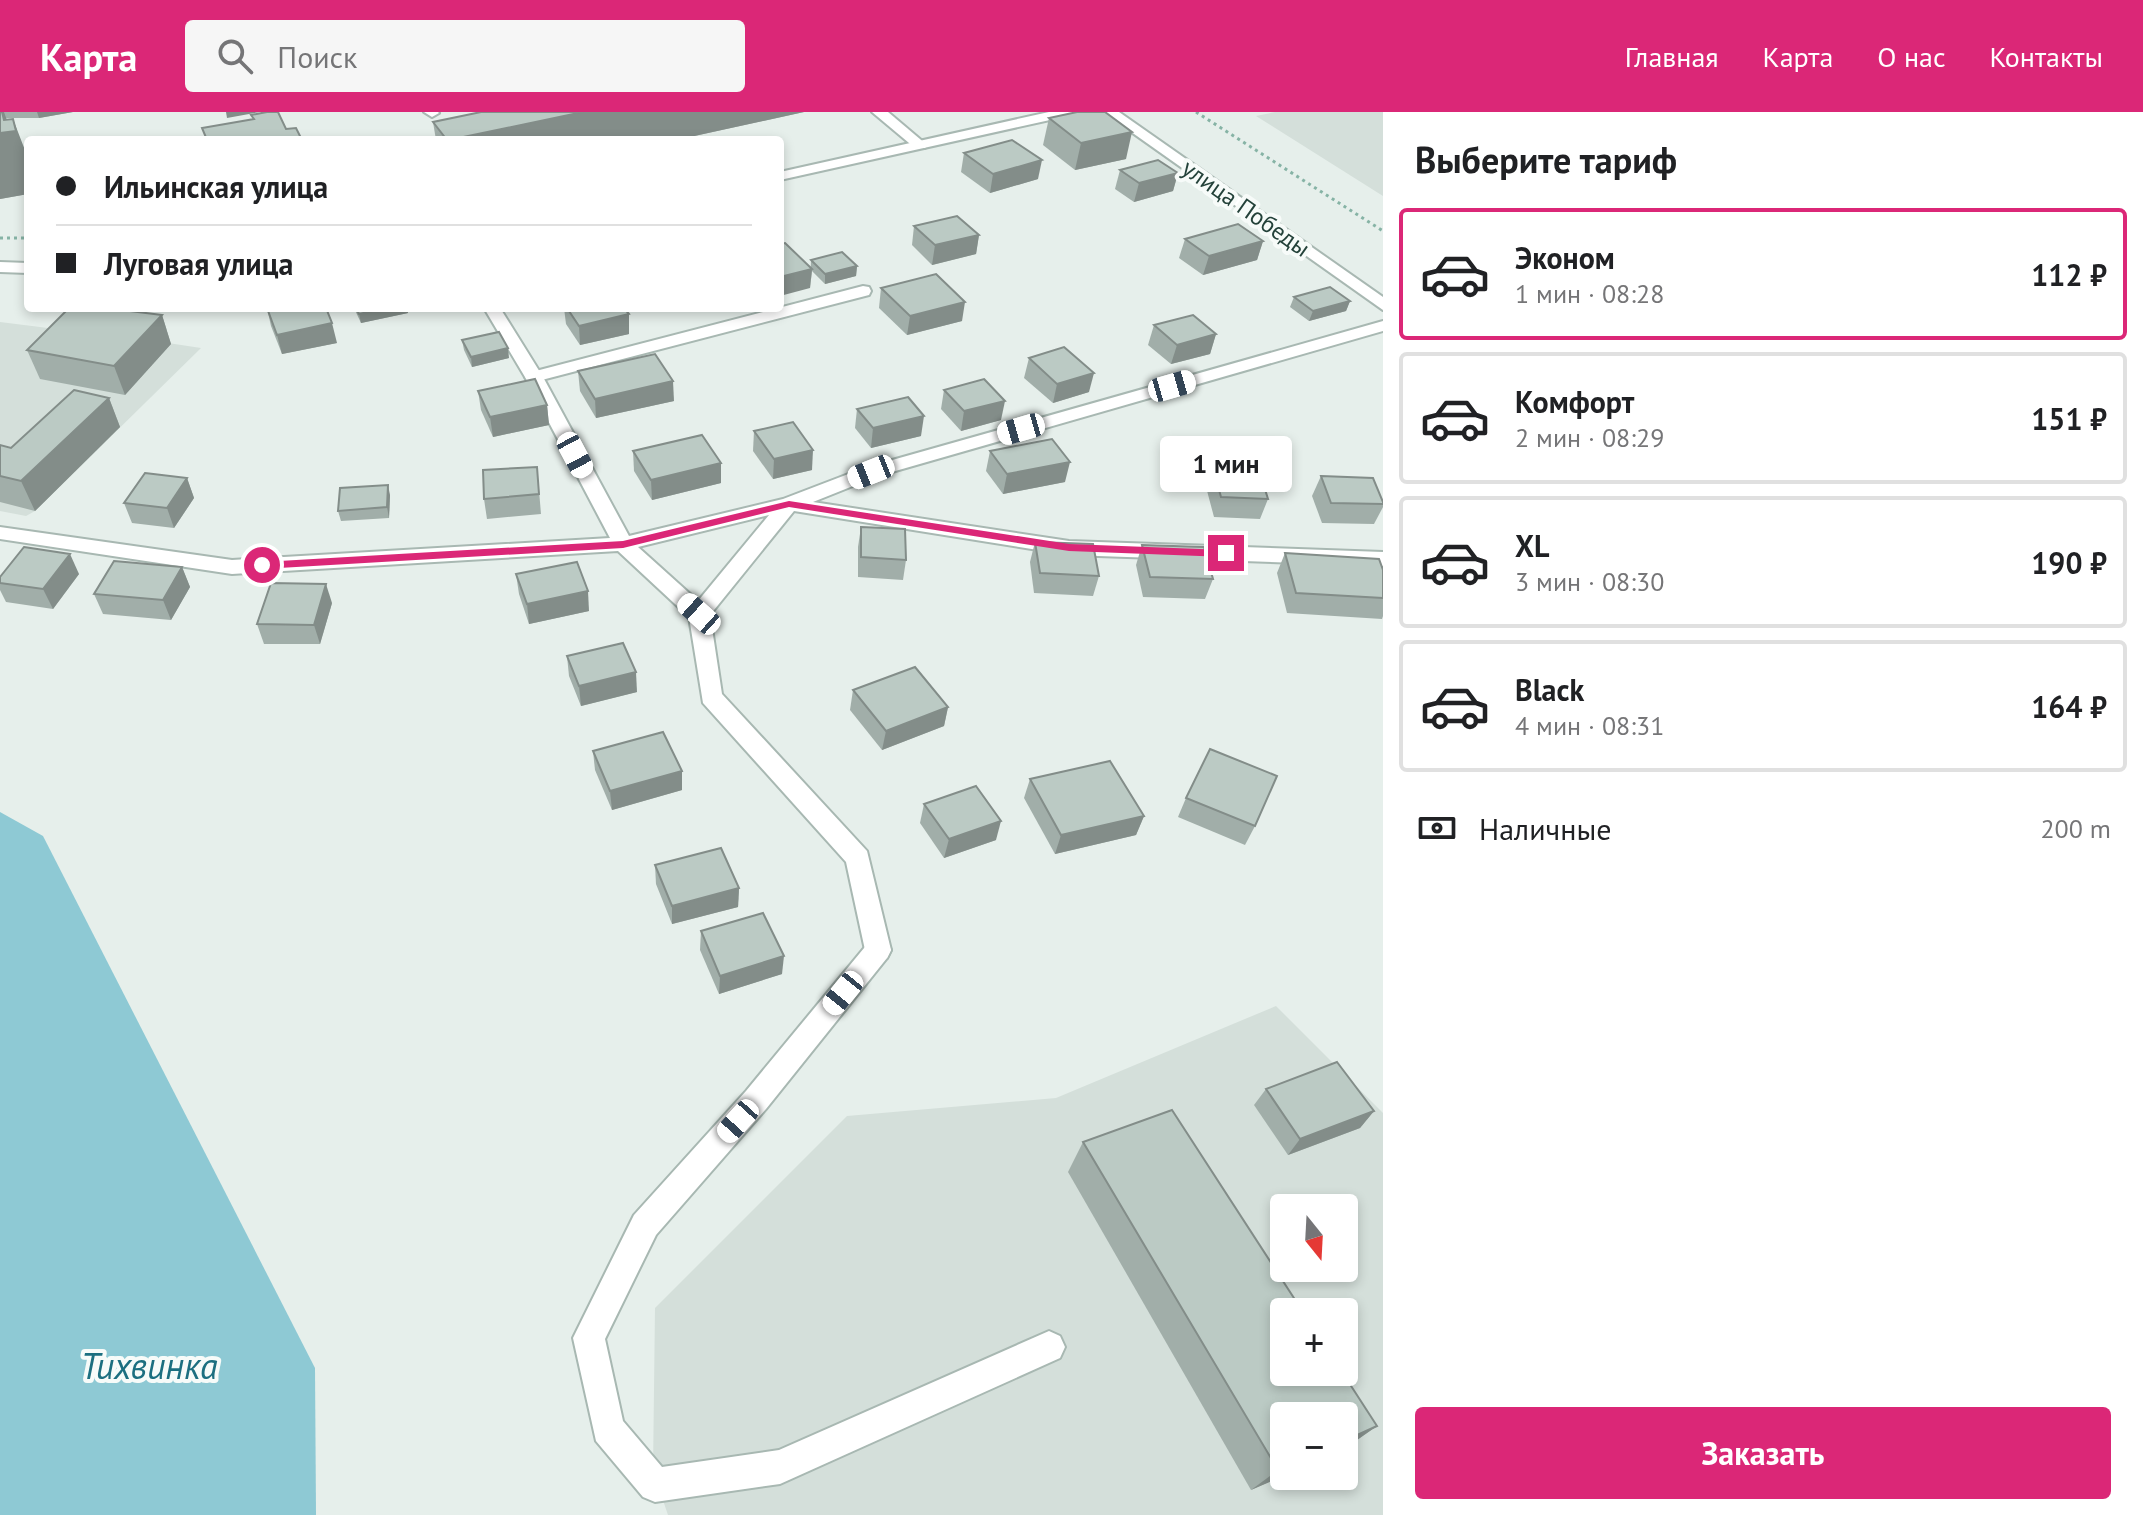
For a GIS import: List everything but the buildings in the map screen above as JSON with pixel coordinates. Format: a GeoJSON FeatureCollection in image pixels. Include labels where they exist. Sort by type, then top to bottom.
{"type":"FeatureCollection","features":[{"type":"Feature","properties":{"kind":"street"},"geometry":{"type":"LineString","coordinates":[[879,112],[920,145]]}},
{"type":"Feature","properties":{"kind":"street"},"geometry":{"type":"LineString","coordinates":[[784,175],[1068,112]]}},
{"type":"Feature","properties":{"kind":"street","name":"улица Победы"},"geometry":{"type":"LineString","coordinates":[[1110,112],[1383,305]]}},
{"type":"Feature","properties":{"kind":"street"},"geometry":{"type":"LineString","coordinates":[[0,267],[24,268]]}},
{"type":"Feature","properties":{"kind":"street"},"geometry":{"type":"LineString","coordinates":[[784,312],[863,291]]}},
{"type":"Feature","properties":{"kind":"street"},"geometry":{"type":"LineString","coordinates":[[494,312],[534,377],[623,544],[699,614],[711,697],[858,858],[878,950],[756,1100],[645,1225],[589,1338],[608,1429],[655,1485],[780,1467],[1049,1347]]}},
{"type":"Feature","properties":{"kind":"street"},"geometry":{"type":"LineString","coordinates":[[534,377],[783,312]]}},
{"type":"Feature","properties":{"kind":"street"},"geometry":{"type":"LineString","coordinates":[[0,533],[232,567],[623,544],[789,504],[871,472],[1383,326]]}},
{"type":"Feature","properties":{"kind":"street"},"geometry":{"type":"LineString","coordinates":[[789,504],[1069,548],[1383,559]]}},
{"type":"Feature","properties":{"kind":"street"},"geometry":{"type":"LineString","coordinates":[[699,614],[789,504]]}},
{"type":"Feature","properties":{"kind":"path"},"geometry":{"type":"LineString","coordinates":[[1198,113],[1209,112]]}},
{"type":"Feature","properties":{"kind":"path"},"geometry":{"type":"LineString","coordinates":[[1198,113],[1383,231]]}},
{"type":"Feature","properties":{"kind":"path"},"geometry":{"type":"LineString","coordinates":[[0,238],[24,238]]}},
{"type":"Feature","properties":{"kind":"shaded area"},"geometry":{"type":"Polygon","coordinates":[[[1275,112],[1383,112],[1383,196],[1256,116],[1275,112]]]}},
{"type":"Feature","properties":{"kind":"shaded area"},"geometry":{"type":"Polygon","coordinates":[[[0,322],[201,348],[35,511],[26,516],[0,511],[0,322]]]}},
{"type":"Feature","properties":{"kind":"shaded area"},"geometry":{"type":"Polygon","coordinates":[[[1276,1006],[1383,1113],[1383,1515],[668,1515],[653,1471],[655,1308],[847,1116],[1056,1098],[1276,1006]]]}},
{"type":"Feature","properties":{"kind":"water","name":"Тихвинка"},"geometry":{"type":"Polygon","coordinates":[[[0,812],[43,836],[315,1368],[316,1515],[0,1515],[0,812]]]}},
{"type":"Feature","properties":{"kind":"route"},"geometry":{"type":"LineString","coordinates":[[262,565],[623,544],[789,504],[1069,548],[1226,553]]}}]}
